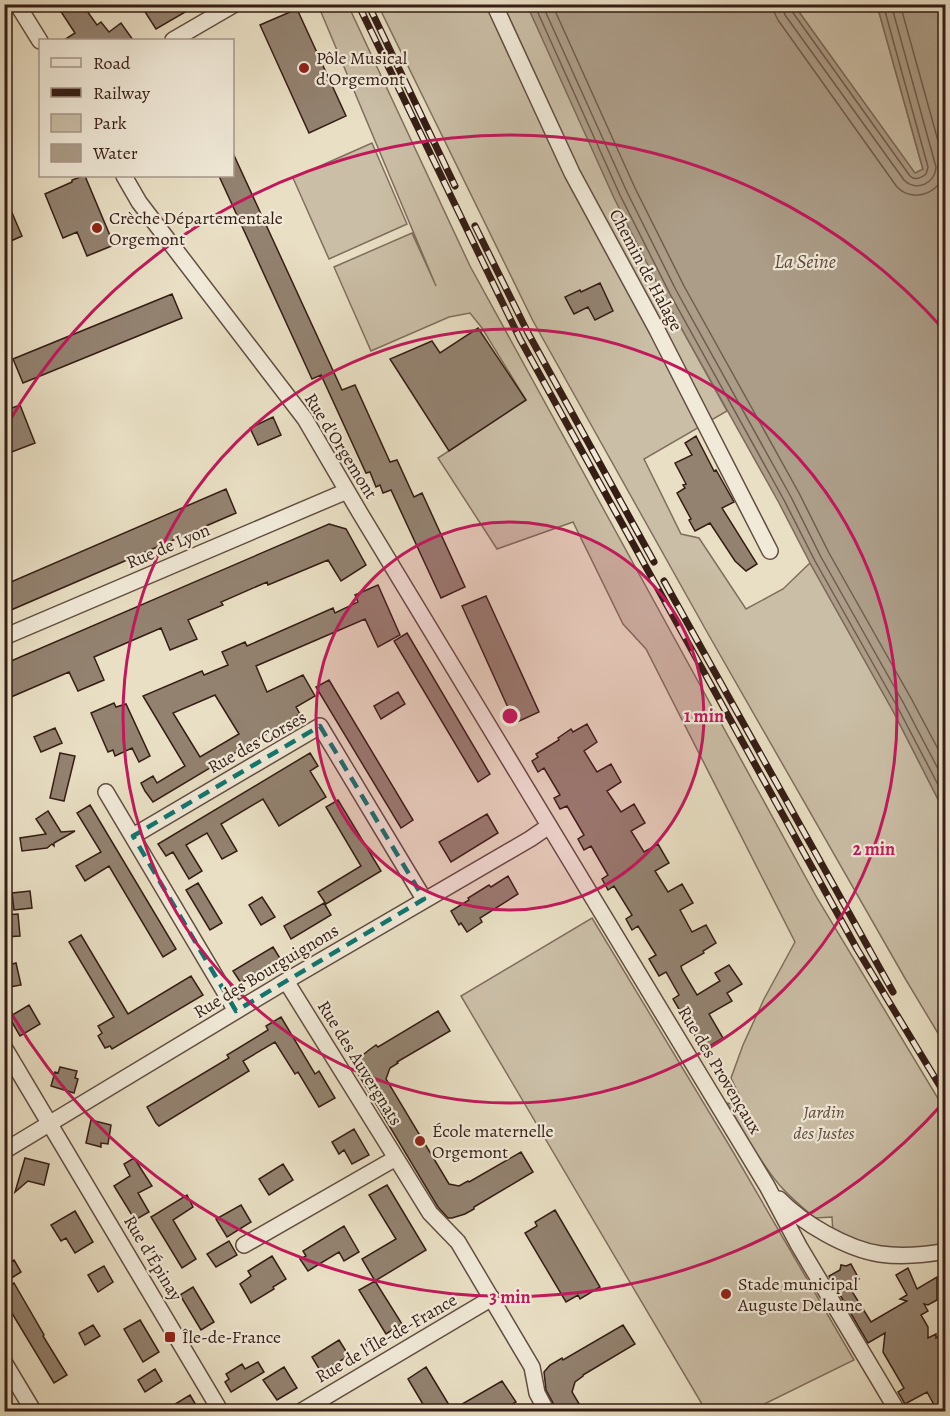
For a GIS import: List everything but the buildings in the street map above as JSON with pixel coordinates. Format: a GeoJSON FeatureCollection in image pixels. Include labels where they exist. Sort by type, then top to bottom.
{"type":"FeatureCollection","features":[{"type":"Feature","properties":{"kind":"street"},"geometry":{"type":"LineString","coordinates":[[17,4],[39,39]]}},
{"type":"Feature","properties":{"kind":"street"},"geometry":{"type":"LineString","coordinates":[[175,39],[235,4]]}},
{"type":"Feature","properties":{"kind":"street","name":"Chemin de Halage"},"geometry":{"type":"LineString","coordinates":[[494,4],[572,173],[657,330],[770,551]]}},
{"type":"Feature","properties":{"kind":"street","name":"Rue d'Orgemont"},"geometry":{"type":"LineString","coordinates":[[124,177],[139,202],[305,418],[504,751]]}},
{"type":"Feature","properties":{"kind":"street","name":"Rue de Lyon"},"geometry":{"type":"LineString","coordinates":[[4,637],[347,491]]}},
{"type":"Feature","properties":{"kind":"street","name":"Rue des Corses"},"geometry":{"type":"LineString","coordinates":[[133,836],[320,726],[424,900]]}},
{"type":"Feature","properties":{"kind":"street","name":"Rue des Provençaux"},"geometry":{"type":"LineString","coordinates":[[504,751],[767,1186],[799,1246],[898,1412]]}},
{"type":"Feature","properties":{"kind":"street"},"geometry":{"type":"LineString","coordinates":[[106,792],[237,1011]]}},
{"type":"Feature","properties":{"kind":"street","name":"Rue des Bourguignons"},"geometry":{"type":"LineString","coordinates":[[4,1151],[549,826]]}},
{"type":"Feature","properties":{"kind":"street","name":"Rue des Auvergnats"},"geometry":{"type":"LineString","coordinates":[[286,981],[430,1213],[458,1242],[492,1298],[532,1367],[537,1393],[547,1412]]}},
{"type":"Feature","properties":{"kind":"street","name":"Rue d'Épinay"},"geometry":{"type":"LineString","coordinates":[[4,1047],[221,1412]]}},
{"type":"Feature","properties":{"kind":"street"},"geometry":{"type":"LineString","coordinates":[[244,1245],[396,1158]]}},
{"type":"Feature","properties":{"kind":"street"},"geometry":{"type":"LineString","coordinates":[[767,1186],[789,1210],[837,1240],[880,1254],[900,1255],[945,1251]]}},
{"type":"Feature","properties":{"kind":"street","name":"Rue de l'Île-de-France"},"geometry":{"type":"LineString","coordinates":[[300,1412],[492,1298]]}},
{"type":"Feature","properties":{"kind":"street"},"geometry":{"type":"LineString","coordinates":[[4,1362],[34,1412]]}},
{"type":"Feature","properties":{"kind":"highlighted area"},"geometry":{"type":"Polygon","coordinates":[[[320,726],[424,899],[236,1011],[133,836],[320,726]]]}},
{"type":"Feature","properties":{"kind":"green space","name":"Jardin des Justes"},"geometry":{"type":"Polygon","coordinates":[[[316,5],[348,5],[470,266],[817,898],[945,1110],[945,1246],[885,1250],[833,1234],[832,1217],[815,1218],[790,1197],[777,1182],[757,1154],[727,1103],[738,1105],[739,1095],[731,1078],[764,999],[795,942],[646,649],[623,624],[573,522],[497,549],[438,458],[526,400],[482,328],[470,313],[449,317],[371,351],[334,267],[412,233],[436,286],[321,12],[316,5]]]}},
{"type":"Feature","properties":{"kind":"green space"},"geometry":{"type":"Polygon","coordinates":[[[378,5],[527,5],[664,297],[727,411],[644,459],[681,534],[699,538],[746,609],[783,589],[810,563],[893,711],[945,813],[945,1045],[707,632],[533,321],[378,5]]]}},
{"type":"Feature","properties":{"kind":"green space"},"geometry":{"type":"Polygon","coordinates":[[[794,5],[877,5],[923,170],[915,174],[794,5]]]}},
{"type":"Feature","properties":{"kind":"green space"},"geometry":{"type":"Polygon","coordinates":[[[372,143],[407,224],[329,259],[293,178],[372,143]]]}},
{"type":"Feature","properties":{"kind":"green space"},"geometry":{"type":"Polygon","coordinates":[[[592,918],[732,1150],[854,1360],[750,1411],[706,1411],[461,996],[592,918]]]}},
{"type":"Feature","properties":{"kind":"water","name":"La Seine"},"geometry":{"type":"Polygon","coordinates":[[[527,5],[794,5],[915,173],[923,169],[877,5],[945,5],[945,813],[893,711],[664,297],[614,198],[527,5]]]}},
{"type":"Feature","properties":{"kind":"railway"},"geometry":{"type":"LineString","coordinates":[[358,4],[520,339],[857,949],[946,1096]]}},
{"type":"Feature","properties":{"kind":"railway"},"geometry":{"type":"LineString","coordinates":[[368,4],[455,186]]}},
{"type":"Feature","properties":{"kind":"railway"},"geometry":{"type":"LineString","coordinates":[[475,226],[528,333],[654,562]]}},
{"type":"Feature","properties":{"kind":"railway"},"geometry":{"type":"LineString","coordinates":[[664,581],[893,992]]}},
{"type":"Feature","properties":{"kind":"place","name":"Pôle Musical d'Orgemont"},"geometry":{"type":"Point","coordinates":[304,68]}},
{"type":"Feature","properties":{"kind":"place","name":"Crèche Départementale Orgemont"},"geometry":{"type":"Point","coordinates":[97,228]}},
{"type":"Feature","properties":{"kind":"place","name":"École maternelle Orgemont"},"geometry":{"type":"Point","coordinates":[420,1141]}},
{"type":"Feature","properties":{"kind":"place","name":"Stade municipal Auguste Delaune"},"geometry":{"type":"Point","coordinates":[726,1294]}},
{"type":"Feature","properties":{"kind":"place","name":"Île-de-France"},"geometry":{"type":"Point","coordinates":[170,1337]}}]}
